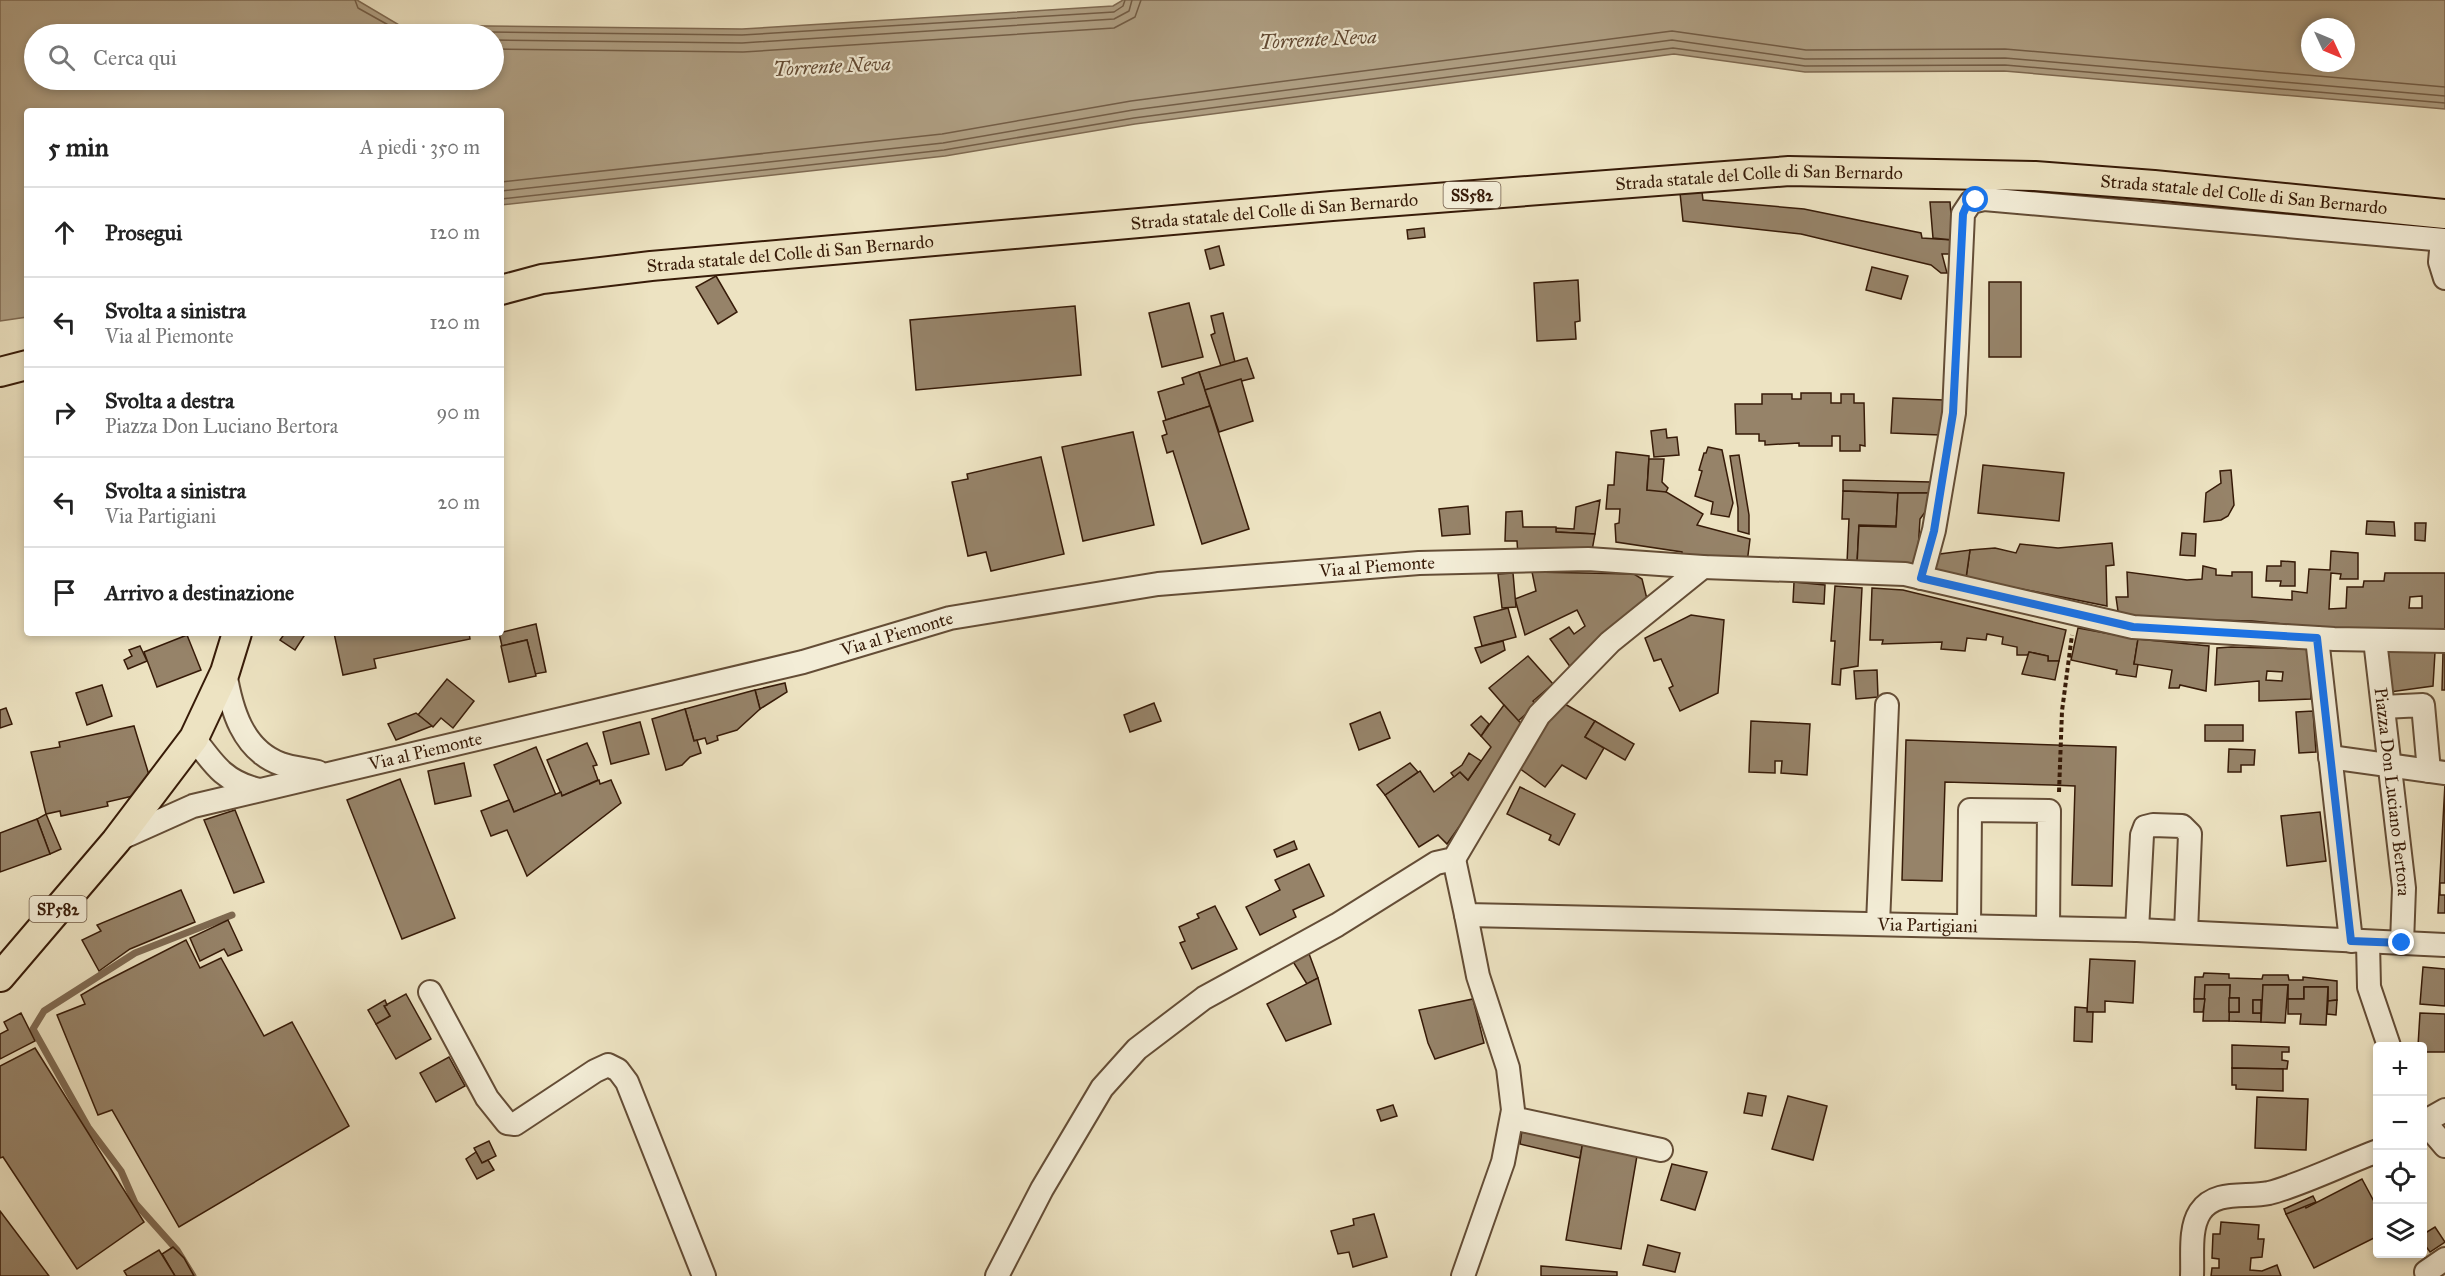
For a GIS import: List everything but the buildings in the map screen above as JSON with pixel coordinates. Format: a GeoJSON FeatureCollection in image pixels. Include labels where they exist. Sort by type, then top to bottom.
{"type":"FeatureCollection","features":[{"type":"Feature","properties":{"kind":"main road","name":"Strada statale del Colle di San Bernardo"},"geometry":{"type":"LineString","coordinates":[[504,289],[542,279],[651,266],[1332,206],[1789,171],[2035,176],[2154,185],[2444,231]]}},
{"type":"Feature","properties":{"kind":"main road"},"geometry":{"type":"LineString","coordinates":[[0,372],[24,366]]}},
{"type":"Feature","properties":{"kind":"main road","name":"Via al Piemonte"},"geometry":{"type":"LineString","coordinates":[[0,977],[116,841],[194,738],[225,672],[236,636]]}},
{"type":"Feature","properties":{"kind":"street"},"geometry":{"type":"LineString","coordinates":[[1921,578],[1934,531],[1953,413],[1963,214],[1971,202],[1984,199],[2444,231],[2440,262],[2445,278]]}},
{"type":"Feature","properties":{"kind":"street","name":"Via al Piemonte"},"geometry":{"type":"LineString","coordinates":[[116,841],[193,806],[803,662],[950,618],[1158,584],[1419,563],[1588,559],[1703,567],[1905,574],[2133,627],[2317,638],[2445,641]]}},
{"type":"Feature","properties":{"kind":"street"},"geometry":{"type":"LineString","coordinates":[[1463,1276],[1503,1162],[1512,1118],[1508,1068],[1478,976],[1454,859],[1539,715],[1610,642],[1703,567]]}},
{"type":"Feature","properties":{"kind":"street"},"geometry":{"type":"LineString","coordinates":[[2317,638],[2330,756],[2359,941],[2369,987],[2387,1042]]}},
{"type":"Feature","properties":{"kind":"street","name":"Piazza Don Luciano Bertora"},"geometry":{"type":"LineString","coordinates":[[2375,640],[2404,888],[2402,943]]}},
{"type":"Feature","properties":{"kind":"street","name":"Via al Piemonte"},"geometry":{"type":"LineString","coordinates":[[225,672],[235,717],[249,741],[263,754],[280,764],[325,774]]}},
{"type":"Feature","properties":{"kind":"street"},"geometry":{"type":"LineString","coordinates":[[1878,924],[1887,705]]}},
{"type":"Feature","properties":{"kind":"street"},"geometry":{"type":"LineString","coordinates":[[2330,756],[2437,772],[2423,705],[2383,707]]}},
{"type":"Feature","properties":{"kind":"street"},"geometry":{"type":"LineString","coordinates":[[194,738],[218,770],[238,785],[259,790]]}},
{"type":"Feature","properties":{"kind":"street"},"geometry":{"type":"LineString","coordinates":[[1969,926],[1970,810],[2049,811],[2048,928]]}},
{"type":"Feature","properties":{"kind":"street"},"geometry":{"type":"LineString","coordinates":[[2137,930],[2142,835],[2145,827],[2152,825],[2182,826],[2190,834],[2186,932]]}},
{"type":"Feature","properties":{"kind":"street"},"geometry":{"type":"LineString","coordinates":[[997,1276],[1042,1189],[1102,1088],[1137,1049],[1204,998],[1336,925],[1436,863],[1454,859]]}},
{"type":"Feature","properties":{"kind":"street","name":"Via Partigiani"},"geometry":{"type":"LineString","coordinates":[[1466,915],[2137,930],[2445,945]]}},
{"type":"Feature","properties":{"kind":"street"},"geometry":{"type":"LineString","coordinates":[[430,992],[487,1098],[507,1124],[515,1124],[595,1071],[608,1065],[618,1070],[627,1082],[704,1276]]}},
{"type":"Feature","properties":{"kind":"street"},"geometry":{"type":"LineString","coordinates":[[2427,1119],[2445,1110]]}},
{"type":"Feature","properties":{"kind":"street"},"geometry":{"type":"LineString","coordinates":[[1512,1118],[1661,1150]]}},
{"type":"Feature","properties":{"kind":"street"},"geometry":{"type":"LineString","coordinates":[[2427,1126],[2445,1146]]}},
{"type":"Feature","properties":{"kind":"street"},"geometry":{"type":"LineString","coordinates":[[2192,1276],[2196,1222],[2201,1210],[2210,1202],[2221,1197],[2269,1193],[2373,1153]]}},
{"type":"Feature","properties":{"kind":"street"},"geometry":{"type":"LineString","coordinates":[[2426,1272],[2445,1259]]}},
{"type":"Feature","properties":{"kind":"path"},"geometry":{"type":"LineString","coordinates":[[2049,811],[2059,800],[2062,711],[2075,613]]}},
{"type":"Feature","properties":{"kind":"water","name":"Torrente Neva"},"geometry":{"type":"Polygon","coordinates":[[[0,0],[357,0],[397,24],[24,24],[24,90],[504,90],[504,26],[742,29],[1113,6],[1123,0],[2445,0],[2445,109],[2004,71],[1805,72],[1674,54],[1135,124],[945,156],[504,205],[504,108],[24,108],[24,317],[0,321],[0,0]]]}},
{"type":"Feature","properties":{"kind":"waterway"},"geometry":{"type":"LineString","coordinates":[[193,1276],[177,1250],[135,1203],[121,1171],[88,1127],[33,1029],[44,1011],[135,953],[232,915]]}},
{"type":"Feature","properties":{"kind":"route"},"geometry":{"type":"LineString","coordinates":[[1976,200],[1966,207],[1963,214],[1953,413],[1934,531],[1921,578],[2133,627],[2317,638],[2351,941],[2402,943]]}}]}
